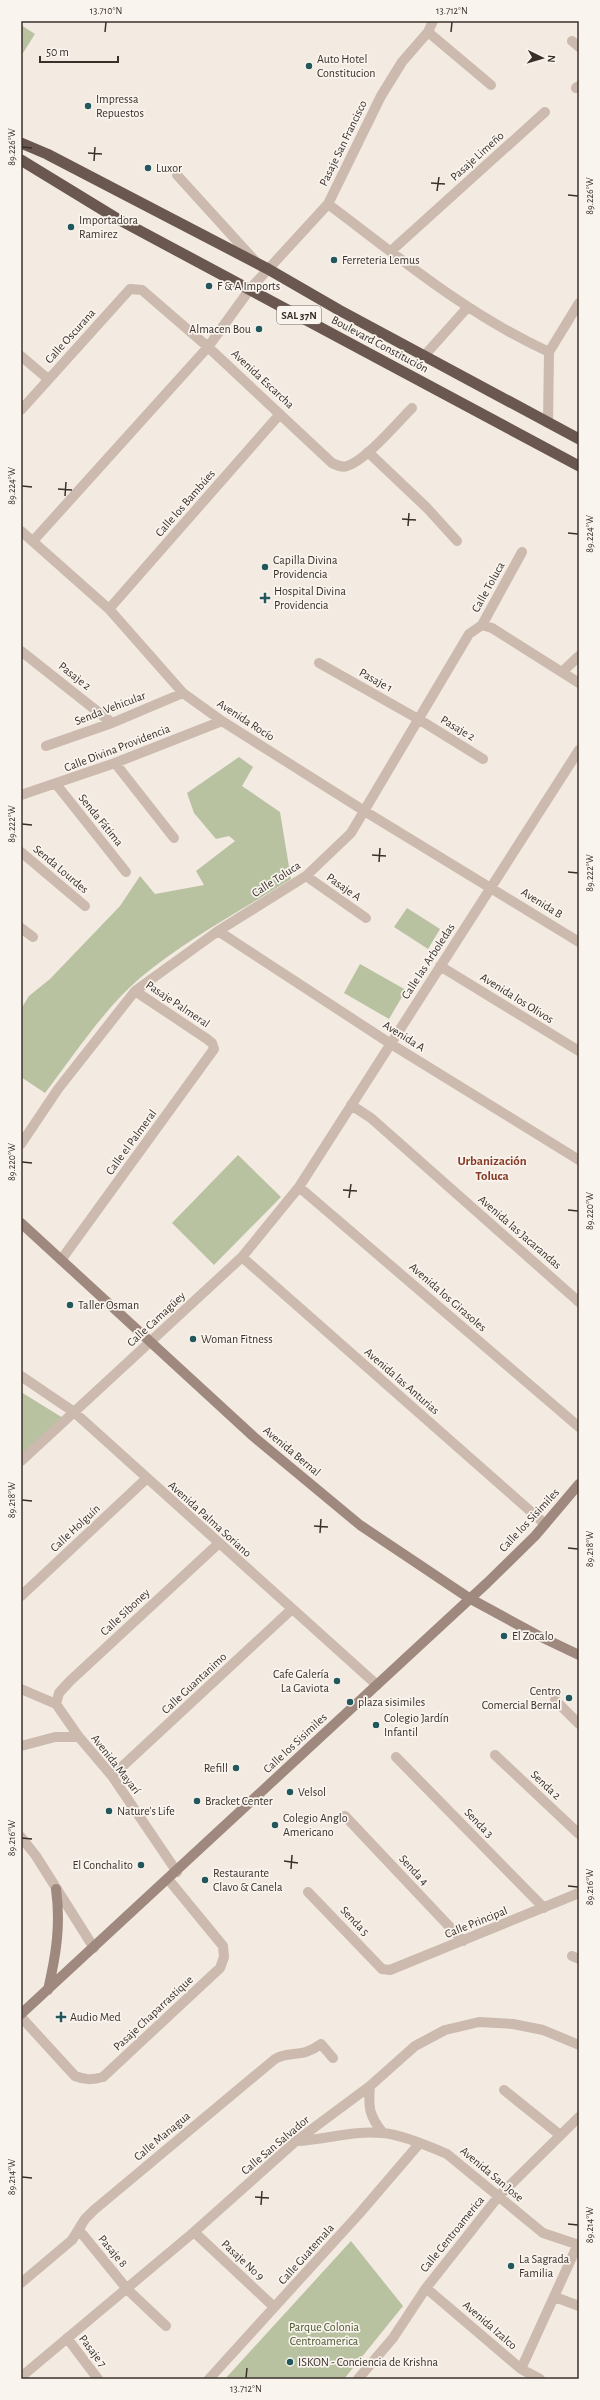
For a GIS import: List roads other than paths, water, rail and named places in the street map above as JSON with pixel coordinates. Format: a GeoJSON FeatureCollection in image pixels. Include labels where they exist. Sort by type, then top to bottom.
{"type":"FeatureCollection","features":[{"type":"Feature","properties":{"kind":"highway","name":"Boulevard Constitución"},"geometry":{"type":"LineString","coordinates":[[21,138],[47,154],[263,267],[424,356],[579,439]]}},
{"type":"Feature","properties":{"kind":"highway","name":"Boulevard Constitución"},"geometry":{"type":"LineString","coordinates":[[21,143],[47,154]]}},
{"type":"Feature","properties":{"kind":"highway","name":"Boulevard Constitución"},"geometry":{"type":"LineString","coordinates":[[21,160],[116,218],[579,466]]}},
{"type":"Feature","properties":{"kind":"highway","name":"Boulevard Constitución"},"geometry":{"type":"LineString","coordinates":[[21,166],[43,173]]}},
{"type":"Feature","properties":{"kind":"main road","name":"Avenida Bernal"},"geometry":{"type":"LineString","coordinates":[[21,1223],[254,1436],[360,1525],[469,1598],[537,1636],[579,1655]]}},
{"type":"Feature","properties":{"kind":"main road","name":"Calle los Sisimiles"},"geometry":{"type":"LineString","coordinates":[[21,2015],[469,1598],[545,1524],[579,1484]]}},
{"type":"Feature","properties":{"kind":"main road"},"geometry":{"type":"LineString","coordinates":[[48,1990],[59,1938],[59,1908],[56,1890]]}},
{"type":"Feature","properties":{"kind":"street","name":"Pasaje San Francisco"},"geometry":{"type":"LineString","coordinates":[[33,541],[208,347],[250,289],[263,267],[328,204],[381,96],[402,62],[428,32],[433,21]]}},
{"type":"Feature","properties":{"kind":"street"},"geometry":{"type":"LineString","coordinates":[[428,32],[491,85]]}},
{"type":"Feature","properties":{"kind":"street","name":"Pasaje Limeño"},"geometry":{"type":"LineString","coordinates":[[391,251],[545,112]]}},
{"type":"Feature","properties":{"kind":"street"},"geometry":{"type":"LineString","coordinates":[[177,175],[263,267]]}},
{"type":"Feature","properties":{"kind":"street"},"geometry":{"type":"LineString","coordinates":[[328,204],[467,308],[514,336],[549,352]]}},
{"type":"Feature","properties":{"kind":"street","name":"Calle Oscurana"},"geometry":{"type":"LineString","coordinates":[[21,410],[48,378],[130,289],[142,290]]}},
{"type":"Feature","properties":{"kind":"street","name":"Avenida Escarcha"},"geometry":{"type":"LineString","coordinates":[[142,290],[208,347],[332,463],[340,466],[346,466],[358,461],[412,408]]}},
{"type":"Feature","properties":{"kind":"street"},"geometry":{"type":"LineString","coordinates":[[548,423],[549,352],[579,303]]}},
{"type":"Feature","properties":{"kind":"street"},"geometry":{"type":"LineString","coordinates":[[424,356],[467,308]]}},
{"type":"Feature","properties":{"kind":"street"},"geometry":{"type":"LineString","coordinates":[[21,356],[48,378]]}},
{"type":"Feature","properties":{"kind":"street","name":"Calle los Bambúes"},"geometry":{"type":"LineString","coordinates":[[109,610],[280,414]]}},
{"type":"Feature","properties":{"kind":"street"},"geometry":{"type":"LineString","coordinates":[[368,452],[428,508],[456,541]]}},
{"type":"Feature","properties":{"kind":"street","name":"Avenida Rocío"},"geometry":{"type":"LineString","coordinates":[[21,531],[109,610],[183,693],[222,721],[366,812],[491,887]]}},
{"type":"Feature","properties":{"kind":"street","name":"Calle Toluca"},"geometry":{"type":"LineString","coordinates":[[21,1144],[58,1089],[135,990],[218,931],[306,876],[351,833],[366,812],[469,634],[482,625],[522,552]]}},
{"type":"Feature","properties":{"kind":"street"},"geometry":{"type":"LineString","coordinates":[[482,625],[492,628],[579,683]]}},
{"type":"Feature","properties":{"kind":"street","name":"Pasaje 2"},"geometry":{"type":"LineString","coordinates":[[21,651],[112,723]]}},
{"type":"Feature","properties":{"kind":"street"},"geometry":{"type":"LineString","coordinates":[[562,672],[579,656]]}},
{"type":"Feature","properties":{"kind":"street","name":"Pasaje 1"},"geometry":{"type":"LineString","coordinates":[[319,663],[420,720]]}},
{"type":"Feature","properties":{"kind":"street","name":"Senda Vehicular"},"geometry":{"type":"LineString","coordinates":[[46,746],[112,723],[183,693]]}},
{"type":"Feature","properties":{"kind":"street","name":"Pasaje 2"},"geometry":{"type":"LineString","coordinates":[[420,720],[483,758]]}},
{"type":"Feature","properties":{"kind":"street","name":"Calle Divina Providencia"},"geometry":{"type":"LineString","coordinates":[[21,795],[115,763],[222,721]]}},
{"type":"Feature","properties":{"kind":"street","name":"Calle las Arboledas"},"geometry":{"type":"LineString","coordinates":[[299,1187],[579,750]]}},
{"type":"Feature","properties":{"kind":"street"},"geometry":{"type":"LineString","coordinates":[[115,763],[174,838]]}},
{"type":"Feature","properties":{"kind":"street","name":"Senda Fátima"},"geometry":{"type":"LineString","coordinates":[[56,784],[126,872]]}},
{"type":"Feature","properties":{"kind":"street","name":"Senda Lourdes"},"geometry":{"type":"LineString","coordinates":[[21,852],[85,906]]}},
{"type":"Feature","properties":{"kind":"street","name":"Pasaje A"},"geometry":{"type":"LineString","coordinates":[[306,876],[366,918]]}},
{"type":"Feature","properties":{"kind":"street","name":"Avenida B"},"geometry":{"type":"LineString","coordinates":[[491,887],[579,942]]}},
{"type":"Feature","properties":{"kind":"street"},"geometry":{"type":"LineString","coordinates":[[21,928],[33,937]]}},
{"type":"Feature","properties":{"kind":"street","name":"Avenida A"},"geometry":{"type":"LineString","coordinates":[[218,931],[391,1044],[579,1160]]}},
{"type":"Feature","properties":{"kind":"street","name":"Avenida los Olivos"},"geometry":{"type":"LineString","coordinates":[[440,966],[579,1051]]}},
{"type":"Feature","properties":{"kind":"street","name":"Pasaje Palmeral"},"geometry":{"type":"LineString","coordinates":[[135,990],[207,1039]]}},
{"type":"Feature","properties":{"kind":"street","name":"Calle el Palmeral"},"geometry":{"type":"LineString","coordinates":[[61,1260],[208,1059],[214,1049],[212,1043],[207,1039]]}},
{"type":"Feature","properties":{"kind":"street","name":"Avenida las Jacarandas"},"geometry":{"type":"LineString","coordinates":[[351,1105],[371,1118],[579,1302]]}},
{"type":"Feature","properties":{"kind":"street","name":"Calle Camagüey"},"geometry":{"type":"LineString","coordinates":[[21,1461],[242,1257],[299,1187]]}},
{"type":"Feature","properties":{"kind":"street","name":"Avenida los Girasoles"},"geometry":{"type":"LineString","coordinates":[[299,1187],[579,1427]]}},
{"type":"Feature","properties":{"kind":"street","name":"Avenida las Anturias"},"geometry":{"type":"LineString","coordinates":[[242,1257],[545,1524]]}},
{"type":"Feature","properties":{"kind":"street","name":"Avenida Palma Soriano"},"geometry":{"type":"LineString","coordinates":[[21,1376],[74,1412],[218,1544],[377,1685]]}},
{"type":"Feature","properties":{"kind":"street","name":"Calle Holguín"},"geometry":{"type":"LineString","coordinates":[[21,1596],[146,1479]]}},
{"type":"Feature","properties":{"kind":"street","name":"Calle Siboney"},"geometry":{"type":"LineString","coordinates":[[56,1704],[59,1694],[70,1681],[218,1544]]}},
{"type":"Feature","properties":{"kind":"street","name":"Calle Guantanimo"},"geometry":{"type":"LineString","coordinates":[[112,1776],[292,1609]]}},
{"type":"Feature","properties":{"kind":"street"},"geometry":{"type":"LineString","coordinates":[[21,1689],[56,1704]]}},
{"type":"Feature","properties":{"kind":"street"},"geometry":{"type":"LineString","coordinates":[[555,1700],[579,1724]]}},
{"type":"Feature","properties":{"kind":"street","name":"Avenida Mayarí"},"geometry":{"type":"LineString","coordinates":[[56,1704],[79,1737],[112,1776],[176,1872]]}},
{"type":"Feature","properties":{"kind":"street"},"geometry":{"type":"LineString","coordinates":[[21,1746],[55,1736],[79,1737]]}},
{"type":"Feature","properties":{"kind":"street","name":"Senda 2"},"geometry":{"type":"LineString","coordinates":[[495,1755],[579,1834]]}},
{"type":"Feature","properties":{"kind":"street","name":"Senda 3"},"geometry":{"type":"LineString","coordinates":[[396,1757],[544,1908]]}},
{"type":"Feature","properties":{"kind":"street","name":"Senda 4"},"geometry":{"type":"LineString","coordinates":[[345,1816],[463,1941]]}},
{"type":"Feature","properties":{"kind":"street"},"geometry":{"type":"LineString","coordinates":[[21,1837],[36,1856],[56,1890],[94,1948]]}},
{"type":"Feature","properties":{"kind":"street","name":"Pasaje Chaparrastique"},"geometry":{"type":"LineString","coordinates":[[21,2015],[75,2076],[87,2080],[97,2079],[102,2077],[220,1968],[224,1957],[223,1946],[168,1879]]}},
{"type":"Feature","properties":{"kind":"street","name":"Senda 5"},"geometry":{"type":"LineString","coordinates":[[308,1892],[382,1969]]}},
{"type":"Feature","properties":{"kind":"street","name":"Calle Principal"},"geometry":{"type":"LineString","coordinates":[[382,1969],[390,1970],[544,1908],[579,1892]]}},
{"type":"Feature","properties":{"kind":"street","name":"Calle San Salvador"},"geometry":{"type":"LineString","coordinates":[[21,2377],[194,2232],[296,2141],[370,2086],[415,2046],[445,2030],[479,2022],[513,2024],[542,2030],[579,2045]]}},
{"type":"Feature","properties":{"kind":"street","name":"Calle Managua"},"geometry":{"type":"LineString","coordinates":[[21,2284],[72,2240],[94,2210],[280,2055],[307,2054],[321,2044],[333,2058]]}},
{"type":"Feature","properties":{"kind":"street"},"geometry":{"type":"LineString","coordinates":[[370,2086],[368,2103],[373,2120],[383,2133]]}},
{"type":"Feature","properties":{"kind":"street"},"geometry":{"type":"LineString","coordinates":[[504,2090],[560,2135]]}},
{"type":"Feature","properties":{"kind":"street","name":"Calle Centroamerica"},"geometry":{"type":"LineString","coordinates":[[358,2379],[393,2338],[426,2288],[498,2197],[579,2117]]}},
{"type":"Feature","properties":{"kind":"street","name":"Avenida San Jose"},"geometry":{"type":"LineString","coordinates":[[296,2141],[335,2136],[383,2133],[447,2154],[543,2233],[579,2245]]}},
{"type":"Feature","properties":{"kind":"street","name":"Calle Guatemala"},"geometry":{"type":"LineString","coordinates":[[209,2379],[359,2214],[419,2144]]}},
{"type":"Feature","properties":{"kind":"street","name":"Pasaje 8"},"geometry":{"type":"LineString","coordinates":[[79,2230],[127,2289],[166,2326]]}},
{"type":"Feature","properties":{"kind":"street","name":"Pasaje No 9"},"geometry":{"type":"LineString","coordinates":[[194,2232],[274,2307]]}},
{"type":"Feature","properties":{"kind":"street"},"geometry":{"type":"LineString","coordinates":[[521,2369],[579,2245]]}},
{"type":"Feature","properties":{"kind":"street","name":"Avenida Izalco"},"geometry":{"type":"LineString","coordinates":[[426,2288],[521,2369],[540,2379]]}},
{"type":"Feature","properties":{"kind":"street"},"geometry":{"type":"LineString","coordinates":[[555,2297],[579,2306]]}},
{"type":"Feature","properties":{"kind":"street","name":"Pasaje 7"},"geometry":{"type":"LineString","coordinates":[[67,2338],[98,2379]]}},
{"type":"Feature","properties":{"kind":"place","name":"Auto Hotel Constitucion"},"geometry":{"type":"Point","coordinates":[309,66]}},
{"type":"Feature","properties":{"kind":"place","name":"Impressa Repuestos"},"geometry":{"type":"Point","coordinates":[88,106]}},
{"type":"Feature","properties":{"kind":"place","name":"Luxor"},"geometry":{"type":"Point","coordinates":[148,168]}},
{"type":"Feature","properties":{"kind":"place","name":"Importadora Ramirez"},"geometry":{"type":"Point","coordinates":[71,227]}},
{"type":"Feature","properties":{"kind":"place","name":"Ferreteria Lemus"},"geometry":{"type":"Point","coordinates":[334,260]}},
{"type":"Feature","properties":{"kind":"place","name":"F & A Imports"},"geometry":{"type":"Point","coordinates":[209,286]}},
{"type":"Feature","properties":{"kind":"place","name":"Almacen Bou"},"geometry":{"type":"Point","coordinates":[259,329]}},
{"type":"Feature","properties":{"kind":"place","name":"Capilla Divina Providencia"},"geometry":{"type":"Point","coordinates":[265,567]}},
{"type":"Feature","properties":{"kind":"place","name":"Hospital Divina Providencia"},"geometry":{"type":"Point","coordinates":[265,598]}},
{"type":"Feature","properties":{"kind":"place","name":"Taller Osman"},"geometry":{"type":"Point","coordinates":[70,1305]}},
{"type":"Feature","properties":{"kind":"place","name":"Woman Fitness"},"geometry":{"type":"Point","coordinates":[193,1339]}},
{"type":"Feature","properties":{"kind":"place","name":"El Zocalo"},"geometry":{"type":"Point","coordinates":[504,1636]}},
{"type":"Feature","properties":{"kind":"place","name":"Cafe Galería La Gaviota"},"geometry":{"type":"Point","coordinates":[337,1681]}},
{"type":"Feature","properties":{"kind":"place","name":"Centro Comercial Bernal"},"geometry":{"type":"Point","coordinates":[569,1698]}},
{"type":"Feature","properties":{"kind":"place","name":"plaza sisimiles"},"geometry":{"type":"Point","coordinates":[350,1702]}},
{"type":"Feature","properties":{"kind":"place","name":"Colegio Jardín Infantil"},"geometry":{"type":"Point","coordinates":[376,1725]}},
{"type":"Feature","properties":{"kind":"place","name":"Refill"},"geometry":{"type":"Point","coordinates":[236,1768]}},
{"type":"Feature","properties":{"kind":"place","name":"Velsol"},"geometry":{"type":"Point","coordinates":[290,1792]}},
{"type":"Feature","properties":{"kind":"place","name":"Bracket Center"},"geometry":{"type":"Point","coordinates":[197,1801]}},
{"type":"Feature","properties":{"kind":"place","name":"Nature's Life"},"geometry":{"type":"Point","coordinates":[109,1811]}},
{"type":"Feature","properties":{"kind":"place","name":"Colegio Anglo Americano"},"geometry":{"type":"Point","coordinates":[275,1825]}},
{"type":"Feature","properties":{"kind":"place","name":"El Conchalito"},"geometry":{"type":"Point","coordinates":[141,1865]}},
{"type":"Feature","properties":{"kind":"place","name":"Restaurante Clavo & Canela"},"geometry":{"type":"Point","coordinates":[205,1880]}},
{"type":"Feature","properties":{"kind":"place","name":"Audio Med"},"geometry":{"type":"Point","coordinates":[61,2017]}},
{"type":"Feature","properties":{"kind":"place","name":"La Sagrada Familia"},"geometry":{"type":"Point","coordinates":[511,2266]}},
{"type":"Feature","properties":{"kind":"place","name":"ISKON - Conciencia de Krishna"},"geometry":{"type":"Point","coordinates":[290,2362]}},
{"type":"Feature","properties":{"kind":"district","name":"Urbanización Toluca"},"geometry":{"type":"Point","coordinates":[492,1168]}},
{"type":"Feature","properties":{"kind":"park label","name":"Parque Colonia Centroamerica"},"geometry":{"type":"Point","coordinates":[324,2334]}}]}
